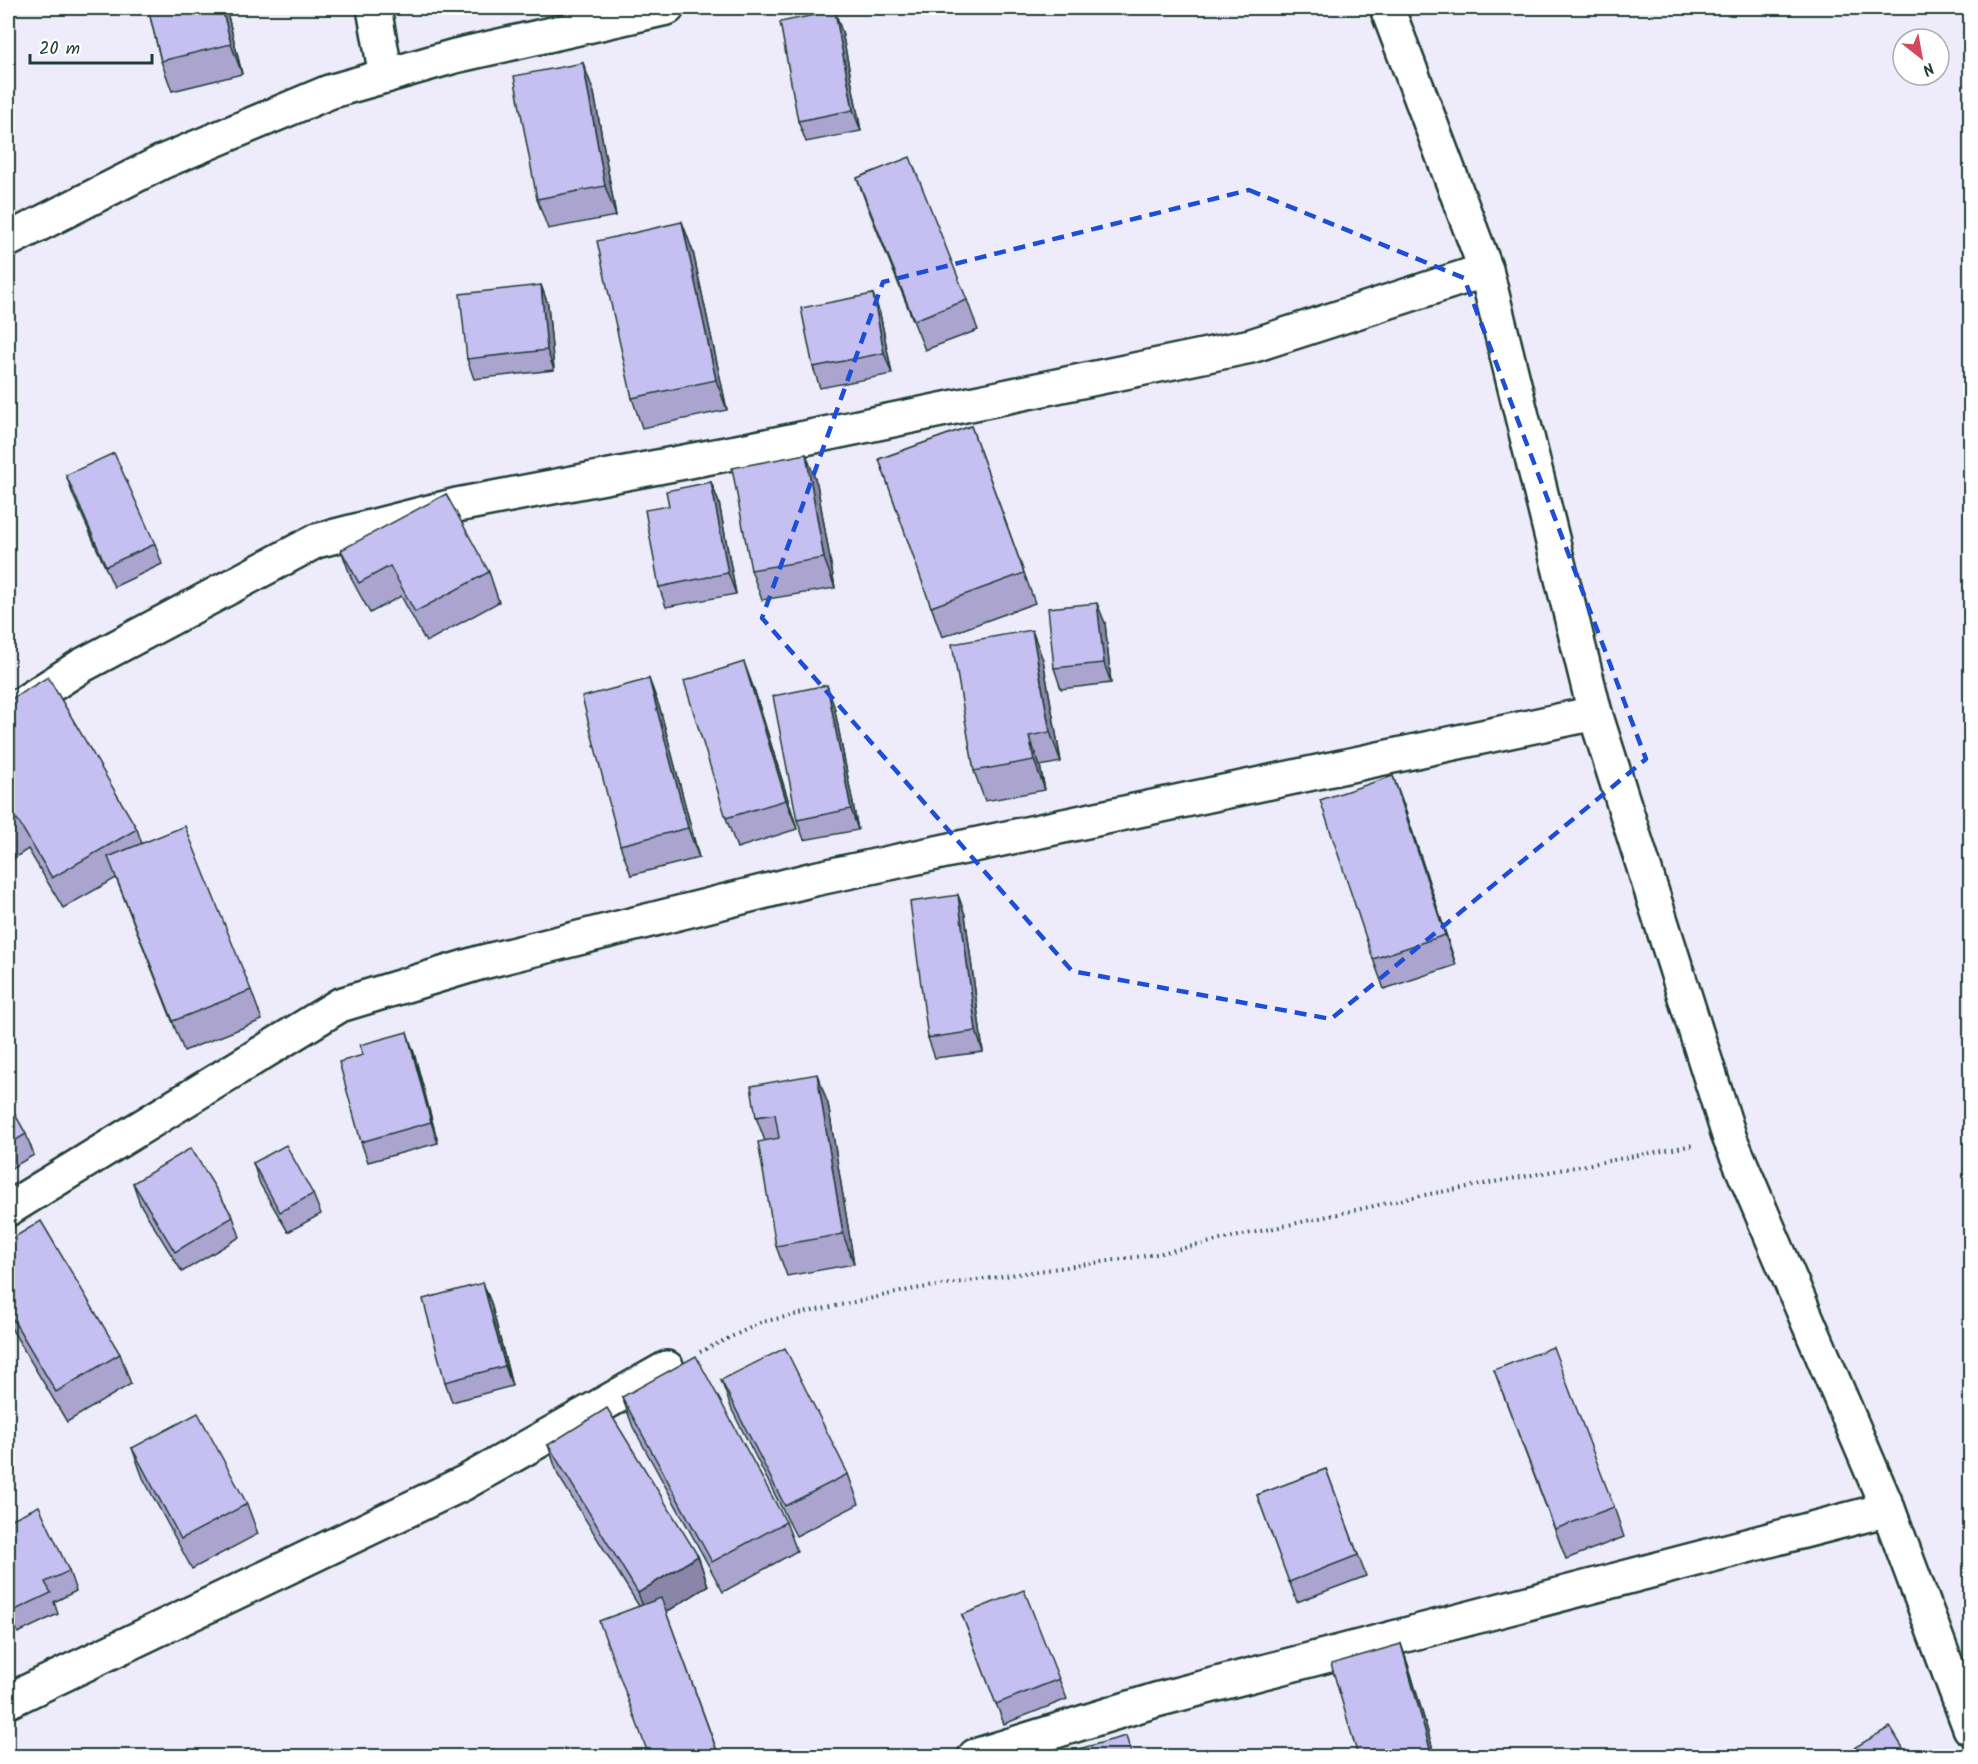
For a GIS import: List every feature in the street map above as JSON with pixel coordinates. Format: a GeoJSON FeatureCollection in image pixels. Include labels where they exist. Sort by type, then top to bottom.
{"type":"FeatureCollection","features":[{"type":"Feature","properties":{"kind":"street"},"geometry":{"type":"LineString","coordinates":[[374,8],[386,76]]}},
{"type":"Feature","properties":{"kind":"street"},"geometry":{"type":"LineString","coordinates":[[8,240],[162,162],[329,92],[455,56],[667,8]]}},
{"type":"Feature","properties":{"kind":"street"},"geometry":{"type":"LineString","coordinates":[[1387,8],[1486,270],[1595,713],[1730,1139],[1888,1509],[1971,1728]]}},
{"type":"Feature","properties":{"kind":"street"},"geometry":{"type":"LineString","coordinates":[[8,713],[81,666],[316,541],[457,505],[754,448],[1251,346],[1486,270]]}},
{"type":"Feature","properties":{"kind":"street"},"geometry":{"type":"LineString","coordinates":[[8,1209],[340,1005],[479,963],[814,879],[1595,713]]}},
{"type":"Feature","properties":{"kind":"street"},"geometry":{"type":"LineString","coordinates":[[8,1701],[464,1483],[667,1368]]}},
{"type":"Feature","properties":{"kind":"street"},"geometry":{"type":"LineString","coordinates":[[975,1756],[1156,1700],[1888,1509]]}},
{"type":"Feature","properties":{"kind":"path"},"geometry":{"type":"LineString","coordinates":[[667,1368],[762,1322],[914,1289],[1156,1254],[1419,1196],[1730,1139]]}},
{"type":"Feature","properties":{"kind":"highlighted area"},"geometry":{"type":"Polygon","coordinates":[[[1249,190],[1464,278],[1646,759],[1331,1019],[1072,971],[762,618],[883,282],[1249,190]]]}},
{"type":"Feature","properties":{"kind":"building"},"geometry":{"type":"Polygon","coordinates":[[[148,8],[222,8],[231,44],[161,61],[148,8]]]}},
{"type":"Feature","properties":{"kind":"building"},"geometry":{"type":"Polygon","coordinates":[[[835,11],[853,110],[798,121],[780,22],[835,11]]]}},
{"type":"Feature","properties":{"kind":"building"},"geometry":{"type":"Polygon","coordinates":[[[583,63],[605,186],[537,199],[514,76],[583,63]]]}},
{"type":"Feature","properties":{"kind":"building"},"geometry":{"type":"Polygon","coordinates":[[[910,157],[967,300],[914,320],[857,178],[910,157]]]}},
{"type":"Feature","properties":{"kind":"building"},"geometry":{"type":"Polygon","coordinates":[[[682,222],[716,380],[632,398],[597,241],[682,222]]]}},
{"type":"Feature","properties":{"kind":"building"},"geometry":{"type":"Polygon","coordinates":[[[541,285],[547,350],[467,359],[460,294],[541,285]]]}},
{"type":"Feature","properties":{"kind":"building"},"geometry":{"type":"Polygon","coordinates":[[[873,294],[884,353],[813,367],[801,308],[873,294]]]}},
{"type":"Feature","properties":{"kind":"building"},"geometry":{"type":"Polygon","coordinates":[[[971,426],[1024,573],[931,607],[879,459],[971,426]]]}},
{"type":"Feature","properties":{"kind":"building"},"geometry":{"type":"Polygon","coordinates":[[[114,453],[155,544],[106,566],[66,475],[114,453]]]}},
{"type":"Feature","properties":{"kind":"building"},"geometry":{"type":"Polygon","coordinates":[[[806,454],[824,558],[751,570],[732,468],[806,454]]]}},
{"type":"Feature","properties":{"kind":"building"},"geometry":{"type":"Polygon","coordinates":[[[711,482],[728,573],[659,587],[645,510],[669,506],[666,491],[711,482]]]}},
{"type":"Feature","properties":{"kind":"building"},"geometry":{"type":"Polygon","coordinates":[[[446,494],[489,572],[415,612],[390,566],[359,583],[341,550],[446,494]]]}},
{"type":"Feature","properties":{"kind":"building"},"geometry":{"type":"Polygon","coordinates":[[[1097,603],[1104,663],[1054,668],[1048,608],[1097,603]]]}},
{"type":"Feature","properties":{"kind":"building"},"geometry":{"type":"Polygon","coordinates":[[[1032,630],[1050,732],[1029,736],[1034,760],[974,771],[952,644],[1032,630]]]}},
{"type":"Feature","properties":{"kind":"building"},"geometry":{"type":"Polygon","coordinates":[[[744,662],[786,800],[726,818],[684,681],[744,662]]]}},
{"type":"Feature","properties":{"kind":"building"},"geometry":{"type":"Polygon","coordinates":[[[48,677],[137,829],[52,878],[17,819],[8,825],[8,701],[48,677]]]}},
{"type":"Feature","properties":{"kind":"building"},"geometry":{"type":"Polygon","coordinates":[[[649,679],[688,828],[620,845],[582,697],[649,679]]]}},
{"type":"Feature","properties":{"kind":"building"},"geometry":{"type":"Polygon","coordinates":[[[827,685],[851,809],[797,820],[773,696],[827,685]]]}},
{"type":"Feature","properties":{"kind":"building"},"geometry":{"type":"Polygon","coordinates":[[[1393,776],[1445,935],[1373,959],[1320,800],[1393,776]]]}},
{"type":"Feature","properties":{"kind":"building"},"geometry":{"type":"Polygon","coordinates":[[[185,826],[251,990],[173,1021],[108,857],[185,826]]]}},
{"type":"Feature","properties":{"kind":"building"},"geometry":{"type":"Polygon","coordinates":[[[958,895],[976,1031],[928,1038],[910,902],[958,895]]]}},
{"type":"Feature","properties":{"kind":"building"},"geometry":{"type":"Polygon","coordinates":[[[407,1032],[431,1122],[361,1142],[339,1062],[363,1055],[360,1045],[407,1032]]]}},
{"type":"Feature","properties":{"kind":"building"},"geometry":{"type":"Polygon","coordinates":[[[817,1074],[843,1234],[776,1246],[758,1142],[779,1138],[775,1114],[756,1117],[751,1086],[817,1074]]]}},
{"type":"Feature","properties":{"kind":"building"},"geometry":{"type":"Polygon","coordinates":[[[8,1102],[26,1134],[8,1145],[8,1102]]]}},
{"type":"Feature","properties":{"kind":"building"},"geometry":{"type":"Polygon","coordinates":[[[286,1145],[313,1194],[280,1212],[253,1163],[286,1145]]]}},
{"type":"Feature","properties":{"kind":"building"},"geometry":{"type":"Polygon","coordinates":[[[191,1148],[233,1217],[175,1252],[133,1183],[191,1148]]]}},
{"type":"Feature","properties":{"kind":"building"},"geometry":{"type":"Polygon","coordinates":[[[41,1221],[120,1354],[56,1392],[8,1311],[8,1241],[41,1221]]]}},
{"type":"Feature","properties":{"kind":"building"},"geometry":{"type":"Polygon","coordinates":[[[483,1283],[505,1366],[445,1382],[423,1299],[483,1283]]]}},
{"type":"Feature","properties":{"kind":"building"},"geometry":{"type":"Polygon","coordinates":[[[1553,1347],[1614,1507],[1555,1529],[1494,1370],[1553,1347]]]}},
{"type":"Feature","properties":{"kind":"building"},"geometry":{"type":"Polygon","coordinates":[[[785,1348],[848,1474],[785,1506],[721,1380],[785,1348]]]}},
{"type":"Feature","properties":{"kind":"building"},"geometry":{"type":"Polygon","coordinates":[[[696,1356],[786,1522],[712,1562],[622,1397],[696,1356]]]}},
{"type":"Feature","properties":{"kind":"building"},"geometry":{"type":"Polygon","coordinates":[[[607,1408],[698,1556],[638,1593],[548,1445],[607,1408]]]}},
{"type":"Feature","properties":{"kind":"building"},"geometry":{"type":"Polygon","coordinates":[[[198,1413],[247,1504],[181,1539],[132,1448],[198,1413]]]}},
{"type":"Feature","properties":{"kind":"building"},"geometry":{"type":"Polygon","coordinates":[[[1326,1469],[1358,1555],[1289,1582],[1257,1495],[1326,1469]]]}},
{"type":"Feature","properties":{"kind":"building"},"geometry":{"type":"Polygon","coordinates":[[[39,1506],[69,1571],[45,1582],[51,1593],[11,1612],[8,1605],[8,1521],[39,1506]]]}},
{"type":"Feature","properties":{"kind":"building"},"geometry":{"type":"Polygon","coordinates":[[[1024,1590],[1059,1679],[996,1704],[962,1615],[1024,1590]]]}},
{"type":"Feature","properties":{"kind":"building"},"geometry":{"type":"Polygon","coordinates":[[[661,1598],[718,1754],[649,1756],[599,1621],[661,1598]]]}},
{"type":"Feature","properties":{"kind":"building"},"geometry":{"type":"Polygon","coordinates":[[[1401,1644],[1430,1749],[1403,1756],[1358,1756],[1331,1664],[1401,1644]]]}},
{"type":"Feature","properties":{"kind":"building"},"geometry":{"type":"Polygon","coordinates":[[[1890,1727],[1908,1756],[1840,1756],[1890,1727]]]}},
{"type":"Feature","properties":{"kind":"building"},"geometry":{"type":"Polygon","coordinates":[[[1126,1736],[1132,1756],[1065,1756],[1064,1753],[1126,1736]]]}},
{"type":"Feature","properties":{"kind":"building"},"geometry":{"type":"Polygon","coordinates":[[[493,1749],[499,1756],[484,1756],[493,1749]]]}}]}
